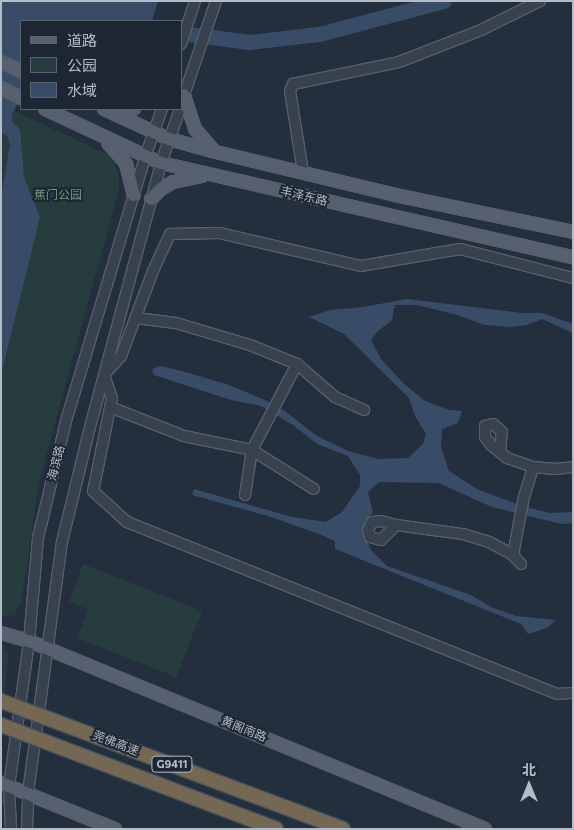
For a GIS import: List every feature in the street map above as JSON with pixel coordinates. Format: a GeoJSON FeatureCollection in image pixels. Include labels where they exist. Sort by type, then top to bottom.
{"type":"FeatureCollection","features":[{"type":"Feature","properties":{"kind":"highway","name":"莞佛高速"},"geometry":{"type":"LineString","coordinates":[[1,702],[343,829]]}},
{"type":"Feature","properties":{"kind":"highway","name":"莞佛高速"},"geometry":{"type":"LineString","coordinates":[[1,724],[276,829]]}},
{"type":"Feature","properties":{"kind":"main road"},"geometry":{"type":"LineString","coordinates":[[1,62],[20,71]]}},
{"type":"Feature","properties":{"kind":"main road"},"geometry":{"type":"LineString","coordinates":[[1,88],[20,98]]}},
{"type":"Feature","properties":{"kind":"main road"},"geometry":{"type":"LineString","coordinates":[[183,100],[195,129],[216,152]]}},
{"type":"Feature","properties":{"kind":"main road","name":"丰泽东路"},"geometry":{"type":"LineString","coordinates":[[46,110],[161,163],[573,257]]}},
{"type":"Feature","properties":{"kind":"main road","name":"丰泽东路"},"geometry":{"type":"LineString","coordinates":[[107,110],[169,139],[216,152],[395,195],[573,232]]}},
{"type":"Feature","properties":{"kind":"main road"},"geometry":{"type":"LineString","coordinates":[[98,134],[116,149],[126,164],[134,195]]}},
{"type":"Feature","properties":{"kind":"main road"},"geometry":{"type":"LineString","coordinates":[[151,199],[160,190],[173,182],[187,177],[210,174]]}},
{"type":"Feature","properties":{"kind":"main road","name":"黄阁南路"},"geometry":{"type":"LineString","coordinates":[[1,633],[29,641],[485,829]]}},
{"type":"Feature","properties":{"kind":"main road"},"geometry":{"type":"LineString","coordinates":[[5,784],[115,829]]}},
{"type":"Feature","properties":{"kind":"street"},"geometry":{"type":"LineString","coordinates":[[303,172],[290,91],[293,84],[399,62],[481,30],[540,1]]}},
{"type":"Feature","properties":{"kind":"street"},"geometry":{"type":"LineString","coordinates":[[182,41],[194,2]]}},
{"type":"Feature","properties":{"kind":"street"},"geometry":{"type":"LineString","coordinates":[[183,100],[215,5]]}},
{"type":"Feature","properties":{"kind":"street","name":"海滨路"},"geometry":{"type":"LineString","coordinates":[[11,829],[5,784],[29,641],[38,538],[66,421],[145,157],[162,110]]}},
{"type":"Feature","properties":{"kind":"street"},"geometry":{"type":"LineString","coordinates":[[27,829],[28,793],[46,648],[62,542],[151,199],[161,163],[180,110]]}},
{"type":"Feature","properties":{"kind":"street"},"geometry":{"type":"LineString","coordinates":[[104,375],[121,356],[170,234],[219,233],[362,266],[460,249],[573,278]]}},
{"type":"Feature","properties":{"kind":"street"},"geometry":{"type":"LineString","coordinates":[[136,318],[176,324],[241,342],[297,364],[335,397],[364,410]]}},
{"type":"Feature","properties":{"kind":"street"},"geometry":{"type":"LineString","coordinates":[[245,495],[252,450],[267,420],[280,400],[297,364]]}},
{"type":"Feature","properties":{"kind":"street"},"geometry":{"type":"LineString","coordinates":[[104,375],[112,398],[93,490],[127,522],[557,694],[573,693]]}},
{"type":"Feature","properties":{"kind":"street"},"geometry":{"type":"LineString","coordinates":[[110,407],[184,436],[252,450],[314,489]]}},
{"type":"Feature","properties":{"kind":"street"},"geometry":{"type":"LineString","coordinates":[[500,450],[508,458],[534,467],[555,469],[573,467]]}},
{"type":"Feature","properties":{"kind":"street"},"geometry":{"type":"LineString","coordinates":[[513,555],[524,497],[534,467]]}},
{"type":"Feature","properties":{"kind":"street"},"geometry":{"type":"LineString","coordinates":[[396,525],[463,534],[489,542],[513,555],[522,564]]}},
{"type":"Feature","properties":{"kind":"green space","name":"蕉门公园"},"geometry":{"type":"Polygon","coordinates":[[[1,105],[105,153],[114,162],[119,177],[119,189],[39,482],[22,598],[15,615],[1,617],[1,105]]]}},
{"type":"Feature","properties":{"kind":"green space"},"geometry":{"type":"Polygon","coordinates":[[[83,564],[202,611],[176,677],[77,638],[88,609],[69,602],[83,564]]]}},
{"type":"Feature","properties":{"kind":"green space"},"geometry":{"type":"Polygon","coordinates":[[[1,643],[9,653],[1,725],[1,643]]]}},
{"type":"Feature","properties":{"kind":"water"},"geometry":{"type":"Polygon","coordinates":[[[1,1],[158,1],[152,20],[20,20],[20,100],[12,114],[12,121],[20,130],[24,177],[40,217],[1,375],[1,198],[10,144],[6,134],[1,133],[1,1]]]}},
{"type":"Feature","properties":{"kind":"water"},"geometry":{"type":"Polygon","coordinates":[[[407,299],[522,313],[542,313],[573,324],[573,333],[542,319],[527,325],[511,327],[485,325],[454,314],[417,305],[395,305],[392,320],[377,332],[371,340],[381,359],[403,383],[425,401],[449,410],[462,411],[458,423],[442,429],[441,447],[449,471],[477,489],[519,505],[549,513],[573,512],[573,523],[562,524],[492,507],[439,483],[379,482],[368,492],[373,513],[365,520],[365,536],[371,550],[387,566],[471,595],[491,607],[516,616],[556,620],[547,628],[528,634],[521,624],[335,549],[335,541],[319,534],[268,516],[192,495],[194,489],[292,517],[326,522],[342,512],[360,486],[360,475],[348,456],[317,444],[293,425],[261,406],[231,400],[154,375],[152,369],[160,366],[229,385],[267,401],[286,412],[317,436],[348,451],[378,459],[408,458],[423,444],[426,434],[415,416],[409,398],[344,334],[309,317],[330,310],[363,307],[407,299]]]}},
{"type":"Feature","properties":{"kind":"waterway"},"geometry":{"type":"LineString","coordinates":[[182,33],[249,42],[319,34],[444,1]]}}]}
